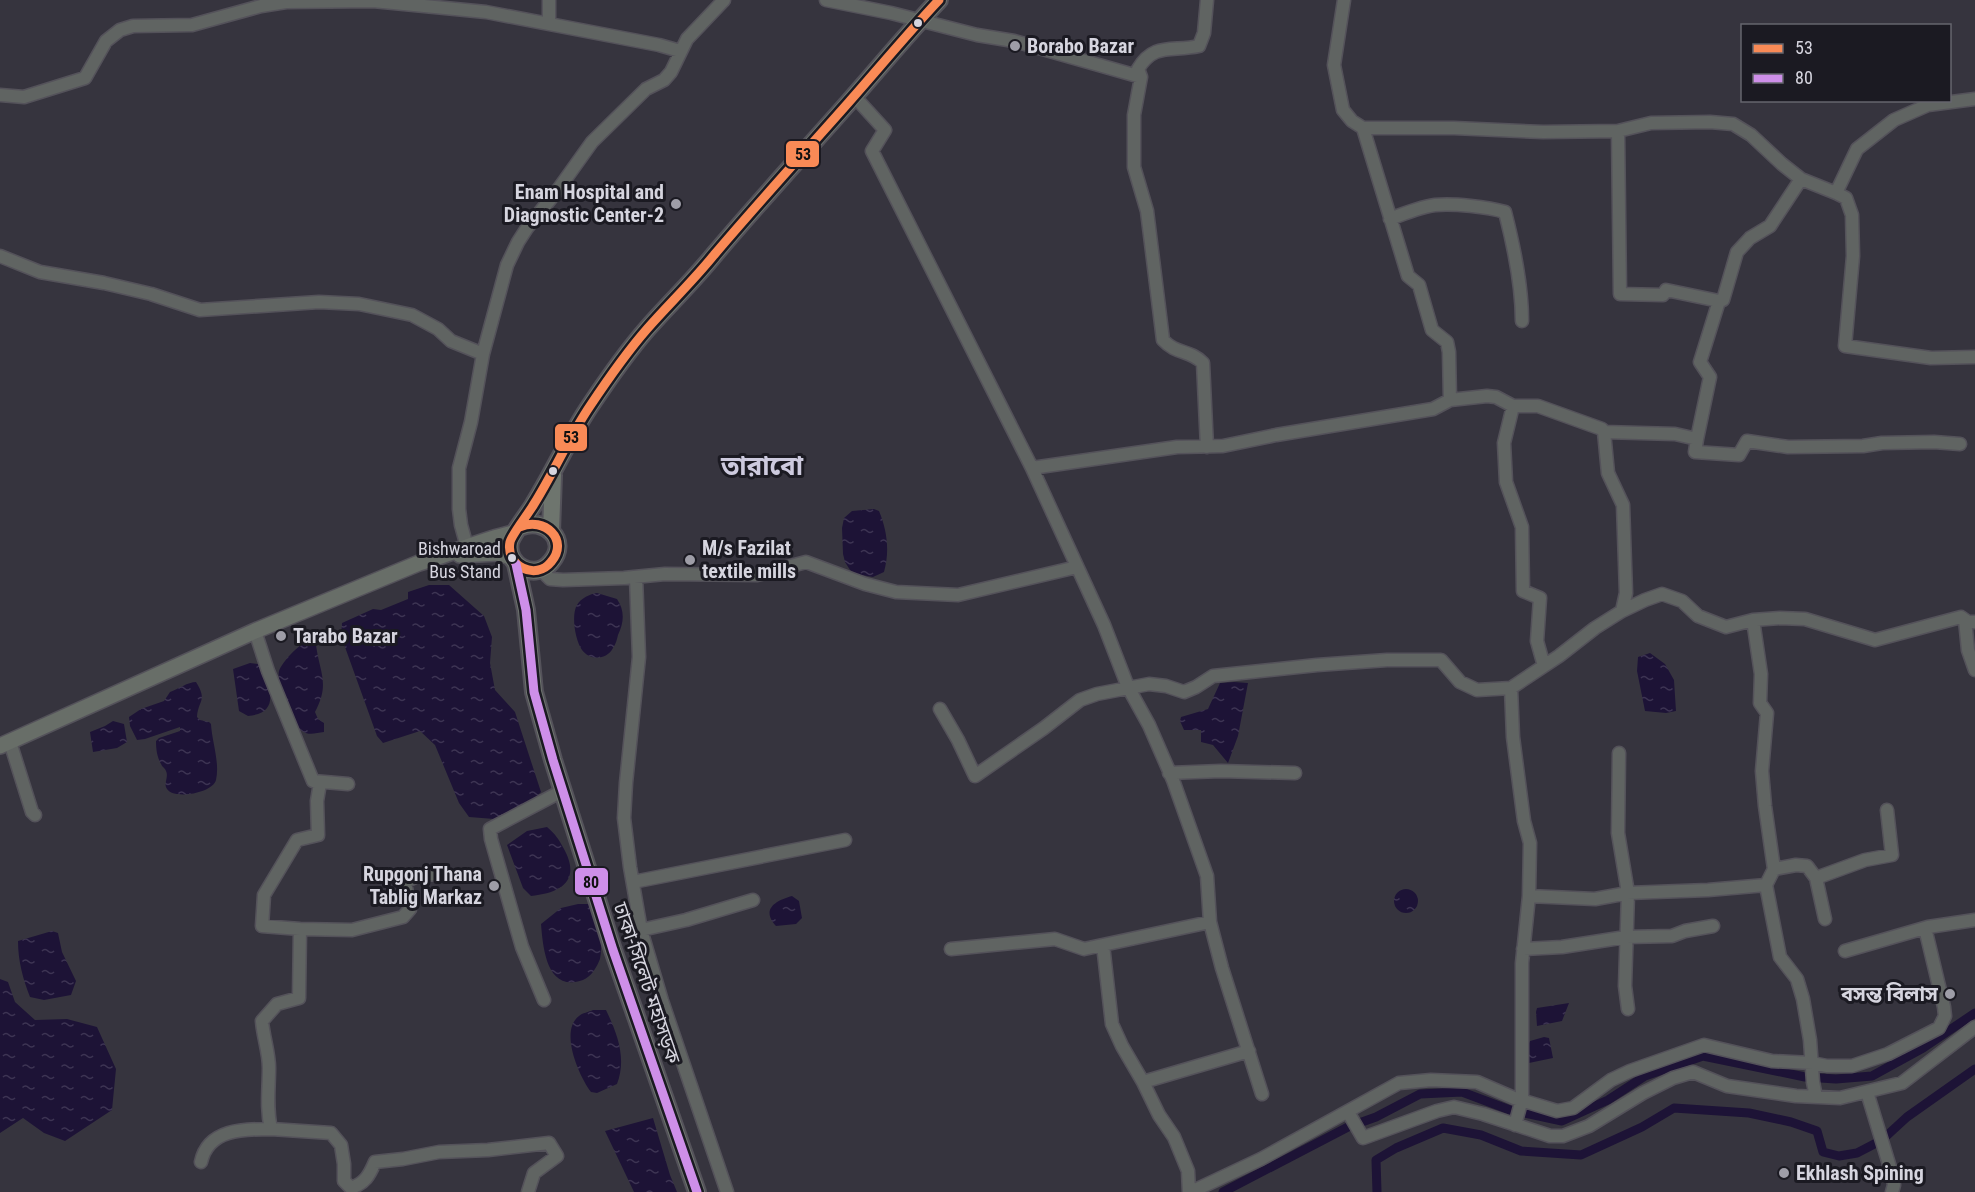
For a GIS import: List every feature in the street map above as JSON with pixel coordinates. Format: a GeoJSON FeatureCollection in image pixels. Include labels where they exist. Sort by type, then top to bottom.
{"type":"FeatureCollection","features":[{"type":"Feature","properties":{"kind":"highway"},"geometry":{"type":"LineString","coordinates":[[517,530],[535,523],[543,525],[551,532],[557,544],[553,560],[540,570],[528,570],[514,561],[509,549],[510,541],[553,471],[580,421],[614,370],[756,204],[939,0]]}},
{"type":"Feature","properties":{"kind":"highway"},"geometry":{"type":"LineString","coordinates":[[551,532],[553,471]]}},
{"type":"Feature","properties":{"kind":"highway","name":"ঢাকা-সিলেট মহাসড়ক"},"geometry":{"type":"LineString","coordinates":[[514,561],[526,610],[534,692],[562,791],[613,950],[697,1192]]}},
{"type":"Feature","properties":{"kind":"highway","name":"ঢাকা-সিলেট মহাসড়ক"},"geometry":{"type":"LineString","coordinates":[[526,610],[540,570]]}},
{"type":"Feature","properties":{"kind":"main road"},"geometry":{"type":"LineString","coordinates":[[5,744],[255,631],[419,562],[468,550],[517,530]]}},
{"type":"Feature","properties":{"kind":"main road"},"geometry":{"type":"LineString","coordinates":[[468,550],[498,553],[514,561]]}},
{"type":"Feature","properties":{"kind":"street"},"geometry":{"type":"LineString","coordinates":[[0,95],[24,97],[85,78],[106,41],[120,30],[133,26],[192,25],[261,6],[308,0],[373,1],[486,12],[680,51]]}},
{"type":"Feature","properties":{"kind":"street"},"geometry":{"type":"LineString","coordinates":[[549,0],[549,24]]}},
{"type":"Feature","properties":{"kind":"street"},"geometry":{"type":"LineString","coordinates":[[468,550],[459,509],[459,468],[471,422],[483,354],[507,265],[527,228],[592,142],[646,89],[664,81],[671,72],[687,39],[724,0]]}},
{"type":"Feature","properties":{"kind":"street"},"geometry":{"type":"LineString","coordinates":[[826,0],[891,13],[977,35],[1014,40],[1141,77]]}},
{"type":"Feature","properties":{"kind":"street"},"geometry":{"type":"LineString","coordinates":[[1207,0],[1203,33],[1199,45],[1158,50],[1145,57],[1138,69],[1141,77],[1134,115],[1134,166],[1147,211],[1163,340],[1171,348],[1196,356],[1203,363],[1207,447]]}},
{"type":"Feature","properties":{"kind":"street"},"geometry":{"type":"LineString","coordinates":[[1344,0],[1334,65],[1343,110],[1352,122],[1363,128],[1454,128],[1542,132],[1618,131],[1651,123],[1733,124],[1751,135],[1801,179],[1845,198],[1852,215],[1853,256],[1845,346],[1931,358],[1975,357]]}},
{"type":"Feature","properties":{"kind":"street"},"geometry":{"type":"LineString","coordinates":[[854,96],[885,130],[872,151],[1032,468],[1104,625],[1128,687],[1149,725],[1170,773],[1207,876],[1210,922],[1221,968],[1262,1094]]}},
{"type":"Feature","properties":{"kind":"street"},"geometry":{"type":"LineString","coordinates":[[1836,193],[1857,149],[1894,120],[1928,105],[1975,99]]}},
{"type":"Feature","properties":{"kind":"street"},"geometry":{"type":"LineString","coordinates":[[1363,128],[1408,276],[1419,285],[1432,330],[1447,342],[1450,400]]}},
{"type":"Feature","properties":{"kind":"street"},"geometry":{"type":"LineString","coordinates":[[1618,131],[1620,294],[1663,295],[1666,290],[1719,301],[1724,300],[1737,252],[1750,238],[1770,226],[1801,179]]}},
{"type":"Feature","properties":{"kind":"street"},"geometry":{"type":"LineString","coordinates":[[1390,219],[1437,205],[1495,209],[1505,212],[1515,259],[1522,321]]}},
{"type":"Feature","properties":{"kind":"street"},"geometry":{"type":"LineString","coordinates":[[0,256],[40,272],[104,283],[200,310],[319,302],[359,304],[412,315],[438,329],[450,341],[483,354]]}},
{"type":"Feature","properties":{"kind":"street"},"geometry":{"type":"LineString","coordinates":[[1719,301],[1700,362],[1710,377],[1695,452],[1738,455],[1747,441],[1788,447],[1934,442],[1960,444]]}},
{"type":"Feature","properties":{"kind":"street"},"geometry":{"type":"LineString","coordinates":[[1032,468],[1177,447],[1223,446],[1276,435],[1433,410],[1450,400],[1487,396],[1513,406],[1538,406],[1602,429],[1604,432],[1675,434],[1697,439]]}},
{"type":"Feature","properties":{"kind":"street"},"geometry":{"type":"LineString","coordinates":[[1513,406],[1504,443],[1506,482],[1522,527],[1523,591],[1540,598],[1537,641],[1544,666]]}},
{"type":"Feature","properties":{"kind":"street"},"geometry":{"type":"LineString","coordinates":[[1604,432],[1608,473],[1623,505],[1626,593],[1622,611]]}},
{"type":"Feature","properties":{"kind":"street"},"geometry":{"type":"LineString","coordinates":[[540,570],[550,579],[665,574],[757,575],[806,562],[865,584],[896,592],[958,595],[1077,567]]}},
{"type":"Feature","properties":{"kind":"street"},"geometry":{"type":"LineString","coordinates":[[636,577],[639,657],[624,818],[633,882],[641,930],[662,1001],[727,1192]]}},
{"type":"Feature","properties":{"kind":"street"},"geometry":{"type":"LineString","coordinates":[[940,709],[975,776],[1080,700],[1128,687],[1149,684],[1166,686],[1184,692],[1213,676],[1340,663],[1441,660],[1460,682],[1478,690],[1511,688],[1559,657],[1595,628],[1622,611],[1662,594],[1682,601],[1698,615],[1726,627],[1753,620],[1805,619],[1875,640],[1961,616],[1970,621],[1968,650],[1975,670]]}},
{"type":"Feature","properties":{"kind":"street"},"geometry":{"type":"LineString","coordinates":[[1753,620],[1761,674],[1760,703],[1767,713],[1762,771],[1774,869],[1766,885],[1780,957],[1797,979],[1803,999],[1816,1097]]}},
{"type":"Feature","properties":{"kind":"street"},"geometry":{"type":"LineString","coordinates":[[255,631],[268,671],[313,781],[348,784]]}},
{"type":"Feature","properties":{"kind":"street"},"geometry":{"type":"LineString","coordinates":[[1511,688],[1513,737],[1524,821],[1530,843],[1529,896],[1523,949],[1521,1006],[1522,1101],[1515,1125]]}},
{"type":"Feature","properties":{"kind":"street"},"geometry":{"type":"LineString","coordinates":[[5,744],[35,815]]}},
{"type":"Feature","properties":{"kind":"street"},"geometry":{"type":"LineString","coordinates":[[1619,753],[1618,833],[1628,892],[1625,986],[1628,1009]]}},
{"type":"Feature","properties":{"kind":"street"},"geometry":{"type":"LineString","coordinates":[[1170,773],[1221,771],[1295,773]]}},
{"type":"Feature","properties":{"kind":"street"},"geometry":{"type":"LineString","coordinates":[[320,783],[317,801],[318,835],[297,840],[264,895],[262,926],[352,930],[403,917],[410,909],[405,882],[417,876],[445,873]]}},
{"type":"Feature","properties":{"kind":"street"},"geometry":{"type":"LineString","coordinates":[[544,1000],[522,947],[490,829],[562,791]]}},
{"type":"Feature","properties":{"kind":"street"},"geometry":{"type":"LineString","coordinates":[[1816,878],[1866,860],[1892,855],[1887,810]]}},
{"type":"Feature","properties":{"kind":"street"},"geometry":{"type":"LineString","coordinates":[[633,882],[845,840]]}},
{"type":"Feature","properties":{"kind":"street"},"geometry":{"type":"LineString","coordinates":[[1774,869],[1796,865],[1807,866],[1816,878],[1825,919]]}},
{"type":"Feature","properties":{"kind":"street"},"geometry":{"type":"LineString","coordinates":[[1529,896],[1594,899],[1628,892],[1708,890],[1766,885]]}},
{"type":"Feature","properties":{"kind":"street"},"geometry":{"type":"LineString","coordinates":[[641,930],[686,920],[753,900]]}},
{"type":"Feature","properties":{"kind":"street"},"geometry":{"type":"LineString","coordinates":[[1845,951],[1925,928],[1975,920]]}},
{"type":"Feature","properties":{"kind":"street"},"geometry":{"type":"LineString","coordinates":[[951,949],[1055,939],[1084,949],[1210,922]]}},
{"type":"Feature","properties":{"kind":"street"},"geometry":{"type":"LineString","coordinates":[[1523,949],[1562,947],[1626,937],[1672,936],[1713,926]]}},
{"type":"Feature","properties":{"kind":"street"},"geometry":{"type":"LineString","coordinates":[[1103,945],[1112,1024],[1159,1115],[1174,1137],[1188,1171],[1190,1192],[1261,1159],[1399,1083],[1431,1080],[1477,1082],[1514,1098],[1557,1112],[1573,1108],[1611,1080],[1630,1071],[1704,1045],[1772,1061],[1852,1066],[1888,1053],[1939,1028],[1945,1016],[1944,1007],[1925,928]]}},
{"type":"Feature","properties":{"kind":"street"},"geometry":{"type":"LineString","coordinates":[[271,1129],[267,1084],[269,1066],[262,1021],[277,1004],[299,998],[300,929]]}},
{"type":"Feature","properties":{"kind":"street"},"geometry":{"type":"LineString","coordinates":[[1348,1112],[1363,1138],[1454,1107],[1550,1136],[1563,1136],[1589,1126],[1673,1078],[1693,1072],[1727,1086],[1796,1096],[1840,1098],[1868,1092],[1902,1083],[1975,1027]]}},
{"type":"Feature","properties":{"kind":"street"},"geometry":{"type":"LineString","coordinates":[[1143,1082],[1249,1051]]}},
{"type":"Feature","properties":{"kind":"street"},"geometry":{"type":"LineString","coordinates":[[1868,1092],[1892,1174],[1894,1185],[1892,1192]]}},
{"type":"Feature","properties":{"kind":"street"},"geometry":{"type":"LineString","coordinates":[[201,1162],[204,1151],[220,1135],[233,1132],[271,1129],[331,1133],[341,1145],[344,1181],[351,1188],[363,1184],[375,1162],[439,1152],[488,1150],[549,1143],[557,1156],[534,1173],[528,1192]]}},
{"type":"Feature","properties":{"kind":"water"},"geometry":{"type":"Polygon","coordinates":[[[874,509],[879,511],[882,518],[887,548],[884,572],[873,577],[856,574],[850,570],[843,554],[842,528],[844,518],[852,511],[874,509]]]}},
{"type":"Feature","properties":{"kind":"water"},"geometry":{"type":"Polygon","coordinates":[[[429,585],[449,585],[484,616],[492,637],[490,663],[495,690],[515,712],[541,792],[524,809],[494,819],[469,817],[459,803],[435,745],[420,731],[383,743],[377,736],[341,636],[342,623],[373,609],[381,610],[408,599],[408,592],[429,585]]]}},
{"type":"Feature","properties":{"kind":"water"},"geometry":{"type":"Polygon","coordinates":[[[597,593],[617,599],[623,617],[614,646],[607,655],[598,658],[585,654],[582,650],[577,640],[574,621],[575,609],[579,603],[591,594],[597,593]]]}},
{"type":"Feature","properties":{"kind":"water"},"geometry":{"type":"Polygon","coordinates":[[[308,641],[316,645],[323,679],[322,694],[315,712],[318,719],[324,723],[324,732],[313,734],[302,731],[298,727],[282,693],[279,676],[279,671],[287,658],[308,641]]]}},
{"type":"Feature","properties":{"kind":"water"},"geometry":{"type":"Polygon","coordinates":[[[1650,653],[1665,664],[1674,680],[1676,711],[1666,713],[1645,711],[1637,671],[1638,657],[1650,653]]]}},
{"type":"Feature","properties":{"kind":"water"},"geometry":{"type":"Polygon","coordinates":[[[250,663],[258,664],[270,697],[266,710],[248,716],[239,711],[233,669],[250,663]]]}},
{"type":"Feature","properties":{"kind":"water"},"geometry":{"type":"Polygon","coordinates":[[[196,682],[202,697],[197,717],[211,724],[216,759],[216,780],[213,785],[193,794],[177,794],[166,787],[167,773],[161,765],[156,741],[180,731],[180,727],[137,740],[130,726],[129,717],[141,709],[164,701],[170,692],[196,682]]]}},
{"type":"Feature","properties":{"kind":"water"},"geometry":{"type":"Polygon","coordinates":[[[1220,683],[1248,683],[1238,736],[1228,763],[1213,745],[1201,742],[1201,730],[1184,730],[1180,721],[1181,717],[1208,709],[1220,683]]]}},
{"type":"Feature","properties":{"kind":"water"},"geometry":{"type":"Polygon","coordinates":[[[113,721],[124,724],[127,742],[117,748],[93,752],[90,732],[113,721]]]}},
{"type":"Feature","properties":{"kind":"water"},"geometry":{"type":"Polygon","coordinates":[[[547,827],[557,837],[569,860],[569,877],[566,883],[552,892],[531,896],[523,888],[507,845],[527,831],[547,827]]]}},
{"type":"Feature","properties":{"kind":"water"},"geometry":{"type":"Polygon","coordinates":[[[1406,889],[1415,892],[1418,901],[1415,910],[1406,913],[1397,910],[1394,901],[1397,892],[1406,889]]]}},
{"type":"Feature","properties":{"kind":"water"},"geometry":{"type":"Polygon","coordinates":[[[792,896],[799,901],[802,918],[796,924],[776,926],[770,915],[772,906],[792,896]]]}},
{"type":"Feature","properties":{"kind":"water"},"geometry":{"type":"Polygon","coordinates":[[[590,904],[599,930],[601,952],[599,962],[586,979],[571,982],[554,975],[549,966],[543,945],[541,924],[561,908],[590,904]]]}},
{"type":"Feature","properties":{"kind":"water"},"geometry":{"type":"Polygon","coordinates":[[[52,931],[58,933],[62,952],[76,981],[71,995],[44,1000],[30,997],[21,970],[18,941],[52,931]]]}},
{"type":"Feature","properties":{"kind":"water"},"geometry":{"type":"Polygon","coordinates":[[[0,979],[8,982],[15,1002],[35,1020],[67,1019],[97,1027],[116,1069],[112,1110],[65,1141],[44,1133],[23,1118],[0,1133],[0,979]]]}},
{"type":"Feature","properties":{"kind":"water"},"geometry":{"type":"Polygon","coordinates":[[[1569,1003],[1562,1021],[1537,1026],[1537,1008],[1569,1003]]]}},
{"type":"Feature","properties":{"kind":"water"},"geometry":{"type":"Polygon","coordinates":[[[593,1010],[606,1010],[617,1037],[621,1055],[617,1084],[597,1093],[591,1092],[581,1075],[571,1042],[573,1023],[580,1015],[593,1010]]]}},
{"type":"Feature","properties":{"kind":"water"},"geometry":{"type":"Polygon","coordinates":[[[1549,1038],[1553,1058],[1529,1063],[1525,1052],[1530,1041],[1549,1038]]]}},
{"type":"Feature","properties":{"kind":"water"},"geometry":{"type":"Polygon","coordinates":[[[653,1118],[677,1192],[634,1192],[605,1131],[653,1118]]]}},
{"type":"Feature","properties":{"kind":"waterway"},"geometry":{"type":"LineString","coordinates":[[1223,1192],[1348,1127],[1376,1117],[1420,1094],[1462,1092],[1510,1110],[1562,1121],[1608,1100],[1645,1076],[1703,1056],[1805,1077],[1836,1079],[1872,1076],[1923,1048],[1975,1013]]}},
{"type":"Feature","properties":{"kind":"waterway"},"geometry":{"type":"LineString","coordinates":[[1377,1192],[1376,1160],[1396,1148],[1443,1128],[1481,1135],[1521,1151],[1581,1155],[1642,1127],[1674,1108],[1749,1113],[1791,1122],[1817,1131],[1823,1152],[1839,1156],[1857,1153],[1882,1140],[1907,1117],[1975,1069]]}},
{"type":"Feature","properties":{"kind":"transit line","name":"53"},"geometry":{"type":"LineString","coordinates":[[520,527],[529,524],[545,527],[556,538],[558,546],[556,554],[545,568],[530,570],[517,564],[512,558],[510,542],[532,508],[582,418],[624,357],[939,0]]}},
{"type":"Feature","properties":{"kind":"transit line","name":"80"},"geometry":{"type":"LineString","coordinates":[[516,564],[526,610],[534,692],[553,760],[613,950],[697,1192]]}},
{"type":"Feature","properties":{"kind":"place","name":"Borabo Bazar"},"geometry":{"type":"Point","coordinates":[1015,46]}},
{"type":"Feature","properties":{"kind":"place","name":"Enam Hospital and Diagnostic Center-2"},"geometry":{"type":"Point","coordinates":[676,204]}},
{"type":"Feature","properties":{"kind":"place","name":"Bishwaroad Bus Stand"},"geometry":{"type":"Point","coordinates":[512,558]}},
{"type":"Feature","properties":{"kind":"place","name":"M/s Fazilat textile mills"},"geometry":{"type":"Point","coordinates":[690,560]}},
{"type":"Feature","properties":{"kind":"place","name":"Tarabo Bazar"},"geometry":{"type":"Point","coordinates":[281,636]}},
{"type":"Feature","properties":{"kind":"place","name":"Rupgonj Thana Tablig Markaz"},"geometry":{"type":"Point","coordinates":[494,886]}},
{"type":"Feature","properties":{"kind":"place","name":"বসন্ত বিলাস"},"geometry":{"type":"Point","coordinates":[1950,994]}},
{"type":"Feature","properties":{"kind":"place","name":"Ekhlash Spining"},"geometry":{"type":"Point","coordinates":[1784,1173]}},
{"type":"Feature","properties":{"kind":"district","name":"তারাবো"},"geometry":{"type":"Point","coordinates":[762,466]}}]}
